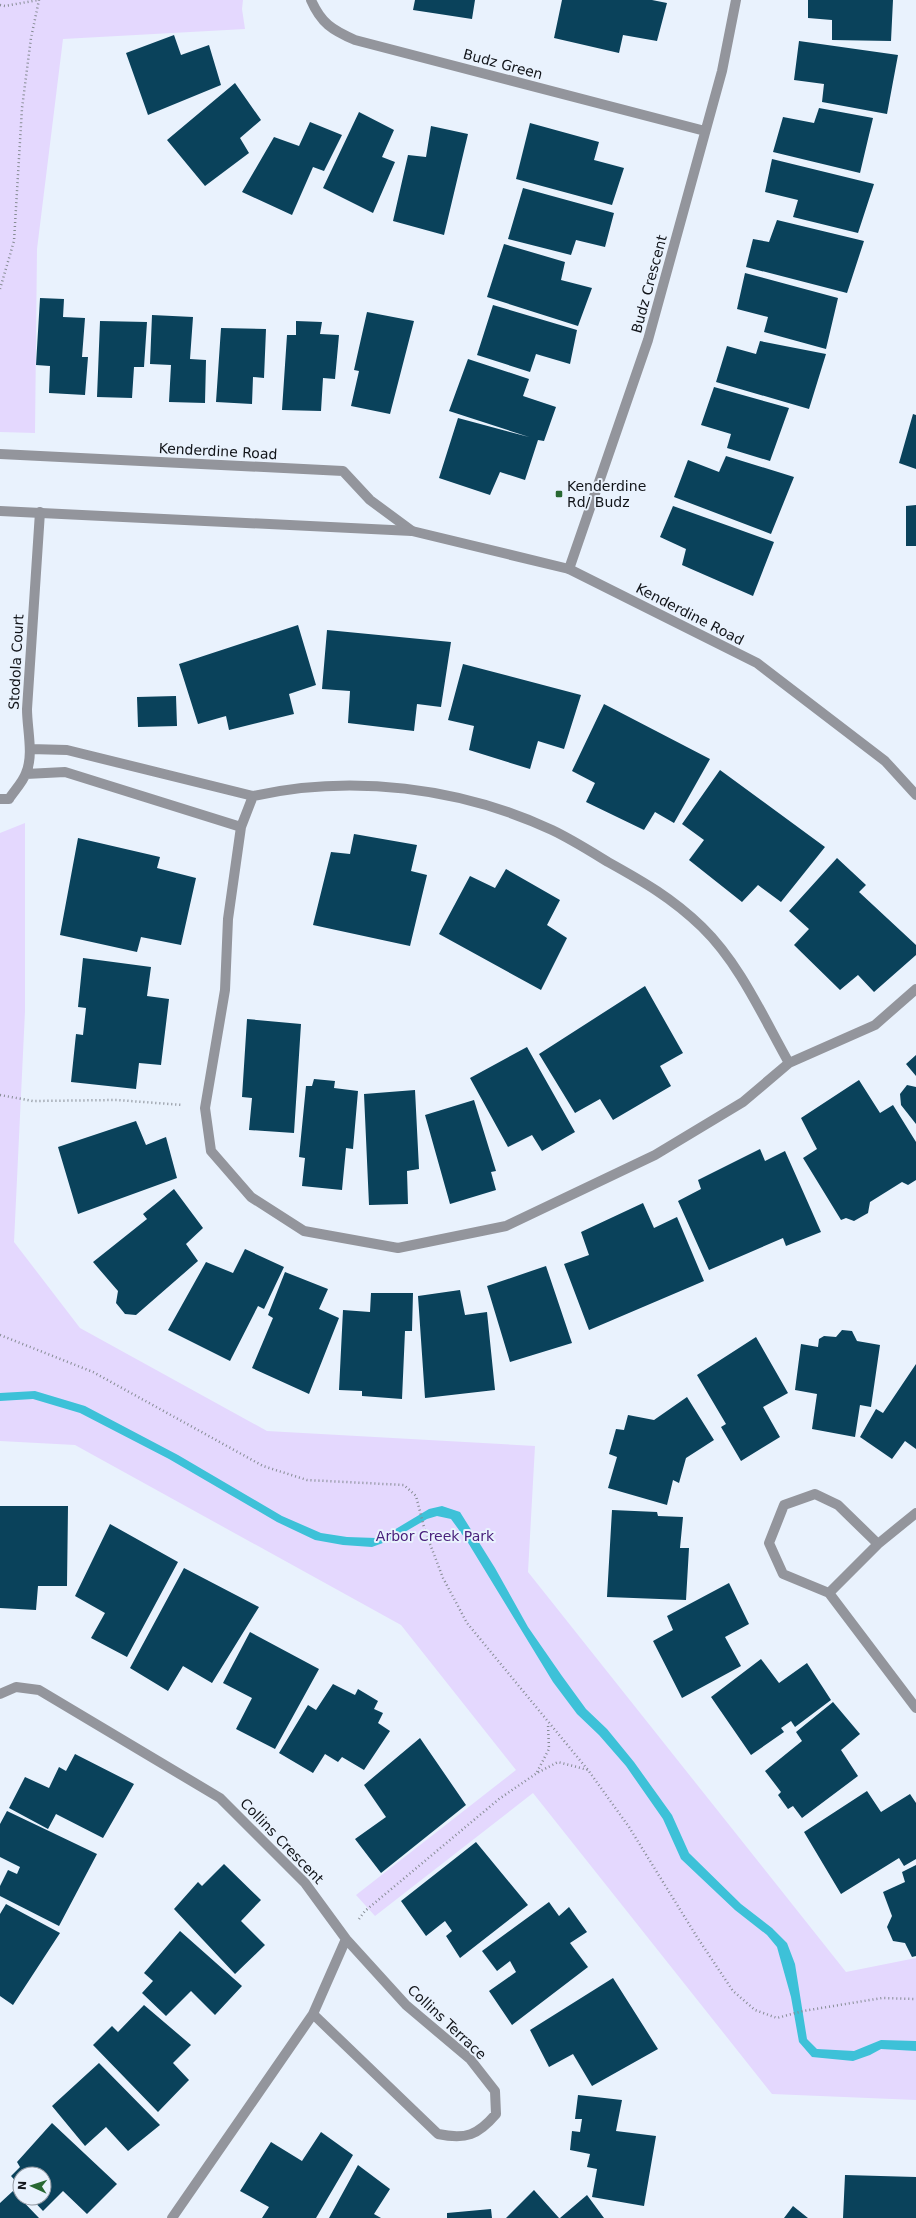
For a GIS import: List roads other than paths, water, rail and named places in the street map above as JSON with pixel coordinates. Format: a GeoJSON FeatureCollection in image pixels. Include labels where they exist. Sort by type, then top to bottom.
{"type":"FeatureCollection","features":[{"type":"Feature","properties":{"kind":"street","name":"Budz Green"},"geometry":{"type":"LineString","coordinates":[[311,0],[318,16],[336,32],[355,40],[705,131]]}},
{"type":"Feature","properties":{"kind":"street","name":"Budz Crescent"},"geometry":{"type":"LineString","coordinates":[[569,569],[648,340],[722,71],[736,0]]}},
{"type":"Feature","properties":{"kind":"street","name":"Kenderdine Road"},"geometry":{"type":"LineString","coordinates":[[0,454],[344,471],[370,500],[412,531]]}},
{"type":"Feature","properties":{"kind":"street","name":"Kenderdine Road"},"geometry":{"type":"LineString","coordinates":[[0,511],[412,531],[569,569],[757,663],[885,761],[916,795]]}},
{"type":"Feature","properties":{"kind":"street","name":"Stodola Court"},"geometry":{"type":"LineString","coordinates":[[0,799],[9,799],[26,774],[30,749],[27,733],[26,709],[40,512]]}},
{"type":"Feature","properties":{"kind":"street"},"geometry":{"type":"LineString","coordinates":[[30,749],[67,750],[253,796],[283,789],[353,784],[410,789],[487,804],[552,830],[664,893],[703,928],[736,970],[789,1064]]}},
{"type":"Feature","properties":{"kind":"street"},"geometry":{"type":"LineString","coordinates":[[26,774],[65,772],[241,827]]}},
{"type":"Feature","properties":{"kind":"street"},"geometry":{"type":"LineString","coordinates":[[253,796],[241,827],[228,919],[225,990],[205,1108],[211,1151],[251,1198],[304,1231],[398,1248],[506,1226],[655,1155],[743,1102],[789,1064],[875,1025],[916,989]]}},
{"type":"Feature","properties":{"kind":"street"},"geometry":{"type":"LineString","coordinates":[[878,1544],[838,1505],[815,1494],[784,1505],[769,1543],[783,1574],[829,1593],[916,1708]]}},
{"type":"Feature","properties":{"kind":"street"},"geometry":{"type":"LineString","coordinates":[[829,1593],[878,1544],[916,1513]]}},
{"type":"Feature","properties":{"kind":"street","name":"Collins Crescent"},"geometry":{"type":"LineString","coordinates":[[0,1694],[16,1687],[40,1690],[220,1798],[305,1883],[346,1940]]}},
{"type":"Feature","properties":{"kind":"street"},"geometry":{"type":"LineString","coordinates":[[172,2218],[313,2014],[346,1940]]}},
{"type":"Feature","properties":{"kind":"street","name":"Collins Terrace"},"geometry":{"type":"LineString","coordinates":[[313,2014],[438,2134],[453,2137],[471,2135],[484,2128],[496,2114],[495,2091],[470,2059],[406,2005],[346,1940]]}},
{"type":"Feature","properties":{"kind":"water"},"geometry":{"type":"Polygon","coordinates":[[[35,1391],[85,1406],[178,1455],[282,1516],[321,1533],[347,1537],[376,1538],[389,1533],[429,1509],[442,1506],[460,1512],[495,1568],[528,1627],[586,1709],[607,1729],[634,1762],[672,1815],[689,1853],[741,1904],[772,1928],[787,1943],[795,1964],[807,2039],[817,2049],[854,2051],[881,2040],[916,2041],[916,2051],[881,2049],[853,2061],[812,2057],[799,2042],[791,1997],[777,1947],[767,1935],[735,1910],[681,1859],[663,1819],[626,1766],[599,1735],[577,1714],[553,1682],[467,1541],[451,1519],[437,1516],[427,1519],[391,1540],[372,1547],[343,1545],[315,1540],[277,1522],[169,1459],[80,1413],[33,1399],[0,1401],[0,1393],[35,1391]]]}},
{"type":"Feature","properties":{"kind":"place","name":"Kenderdine Rd/ Budz"},"geometry":{"type":"Point","coordinates":[559,494]}},
{"type":"Feature","properties":{"kind":"park label","name":"Arbor Creek Park"},"geometry":{"type":"Point","coordinates":[435,1536]}}]}
